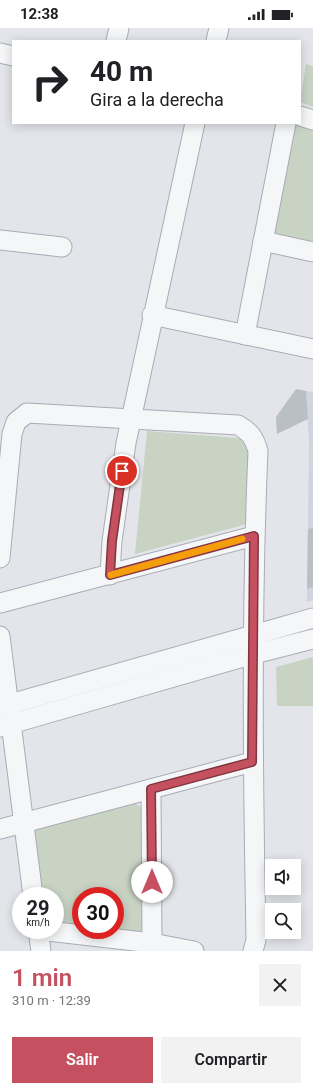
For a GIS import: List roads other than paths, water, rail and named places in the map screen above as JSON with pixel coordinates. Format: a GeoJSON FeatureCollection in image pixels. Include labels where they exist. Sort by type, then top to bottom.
{"type":"FeatureCollection","features":[{"type":"Feature","properties":{"kind":"street"},"geometry":{"type":"LineString","coordinates":[[116,40],[119,28]]}},
{"type":"Feature","properties":{"kind":"street"},"geometry":{"type":"LineString","coordinates":[[216,40],[219,28]]}},
{"type":"Feature","properties":{"kind":"street"},"geometry":{"type":"LineString","coordinates":[[0,53],[12,56]]}},
{"type":"Feature","properties":{"kind":"street"},"geometry":{"type":"LineString","coordinates":[[301,116],[313,120]]}},
{"type":"Feature","properties":{"kind":"street"},"geometry":{"type":"LineString","coordinates":[[110,575],[112,541],[126,443],[152,315],[195,124]]}},
{"type":"Feature","properties":{"kind":"street"},"geometry":{"type":"LineString","coordinates":[[245,335],[286,124]]}},
{"type":"Feature","properties":{"kind":"street"},"geometry":{"type":"LineString","coordinates":[[0,240],[62,247]]}},
{"type":"Feature","properties":{"kind":"street"},"geometry":{"type":"LineString","coordinates":[[263,241],[313,252]]}},
{"type":"Feature","properties":{"kind":"street"},"geometry":{"type":"LineString","coordinates":[[152,315],[313,349]]}},
{"type":"Feature","properties":{"kind":"street"},"geometry":{"type":"LineString","coordinates":[[0,558],[12,434],[16,422],[27,413],[38,412],[131,420],[238,425],[248,431],[255,439],[258,451],[254,536],[252,762],[256,940],[253,951]]}},
{"type":"Feature","properties":{"kind":"street"},"geometry":{"type":"LineString","coordinates":[[0,603],[254,536]]}},
{"type":"Feature","properties":{"kind":"street"},"geometry":{"type":"LineString","coordinates":[[4,706],[313,618]]}},
{"type":"Feature","properties":{"kind":"street"},"geometry":{"type":"LineString","coordinates":[[0,636],[5,726],[24,823],[32,887]]}},
{"type":"Feature","properties":{"kind":"street"},"geometry":{"type":"LineString","coordinates":[[5,726],[254,654],[313,639]]}},
{"type":"Feature","properties":{"kind":"street"},"geometry":{"type":"LineString","coordinates":[[0,829],[252,762]]}},
{"type":"Feature","properties":{"kind":"street"},"geometry":{"type":"LineString","coordinates":[[151,789],[152,943]]}},
{"type":"Feature","properties":{"kind":"street"},"geometry":{"type":"LineString","coordinates":[[64,933],[152,943],[194,951]]}},
{"type":"Feature","properties":{"kind":"street"},"geometry":{"type":"LineString","coordinates":[[40,939],[42,951]]}}]}
